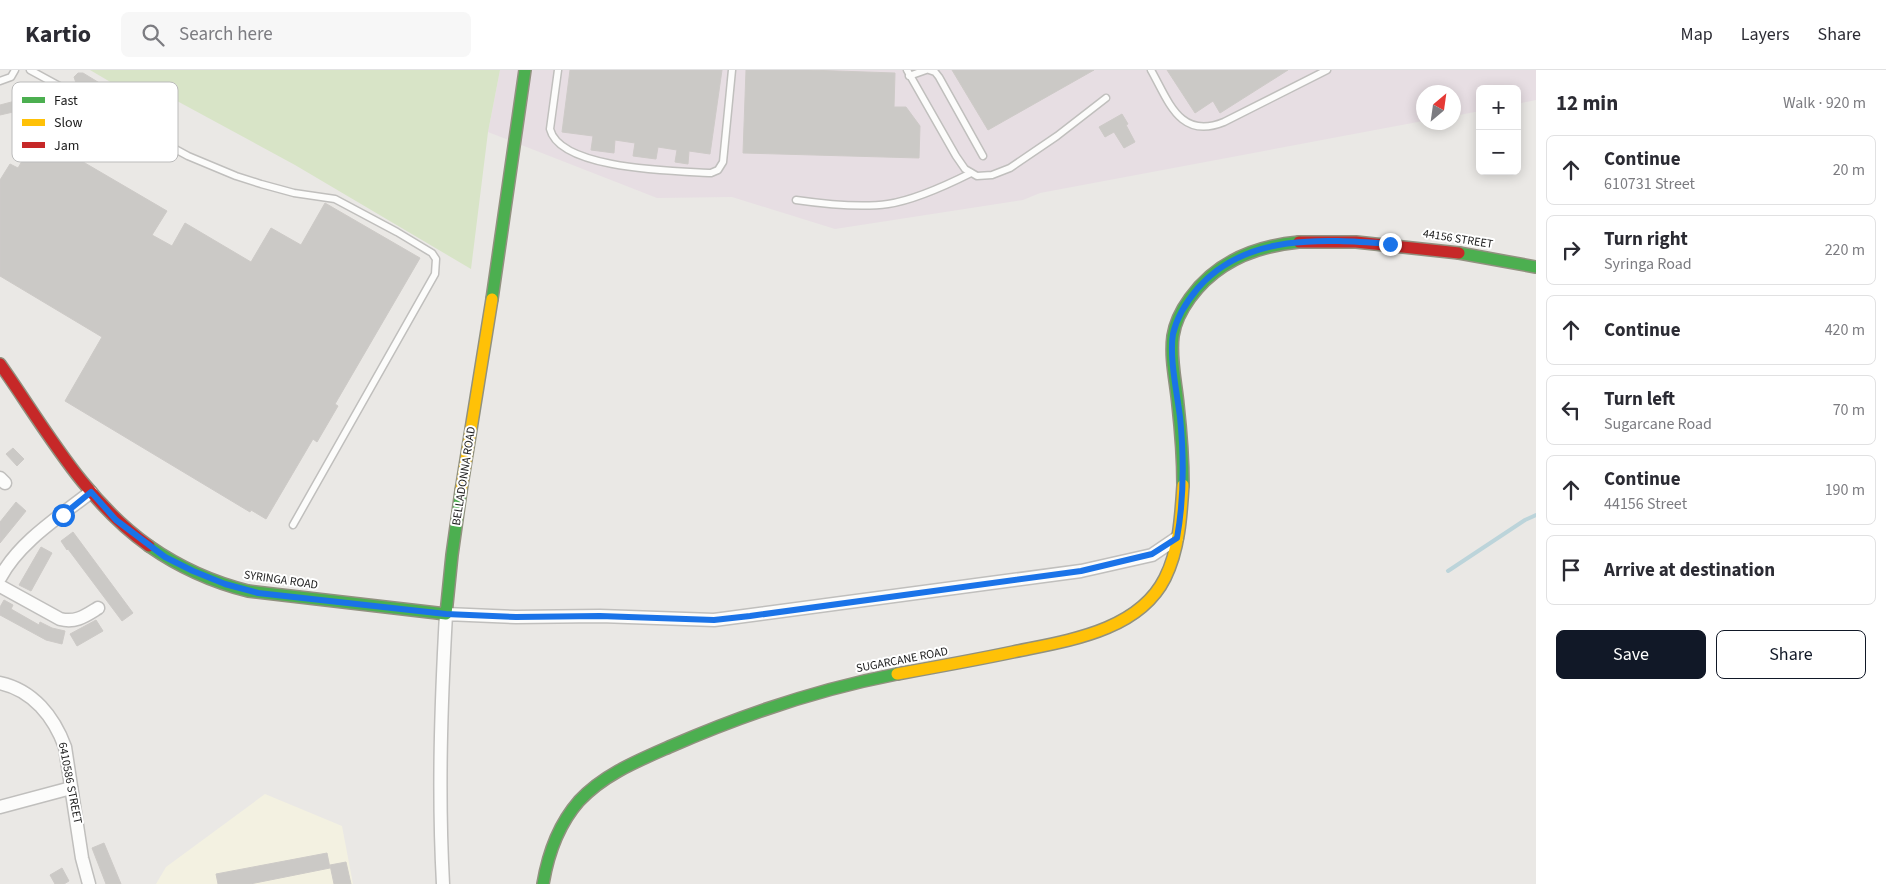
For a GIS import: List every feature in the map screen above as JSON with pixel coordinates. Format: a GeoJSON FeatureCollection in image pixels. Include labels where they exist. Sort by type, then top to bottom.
{"type":"FeatureCollection","features":[{"type":"Feature","properties":{"kind":"street","name":"BELLADONNA ROAD"},"geometry":{"type":"LineString","coordinates":[[443,884],[439,820],[440,726],[447,590],[492,303],[525,70]]}},
{"type":"Feature","properties":{"kind":"street","name":"44156 STREET"},"geometry":{"type":"LineString","coordinates":[[1180,420],[1173,353],[1173,334],[1179,315],[1189,298],[1204,281],[1221,266],[1238,257],[1255,250],[1279,244],[1348,241],[1434,248],[1536,267]]}},
{"type":"Feature","properties":{"kind":"street","name":"SYRINGA ROAD"},"geometry":{"type":"LineString","coordinates":[[0,364],[91,492],[116,520],[165,557],[225,584],[258,593],[446,614]]}},
{"type":"Feature","properties":{"kind":"street","name":"SUGARCANE ROAD"},"geometry":{"type":"LineString","coordinates":[[543,884],[547,858],[555,838],[564,820],[578,802],[594,787],[616,771],[697,733],[776,706],[859,683],[1061,642],[1106,628],[1138,610],[1154,596],[1167,576],[1174,558],[1182,512],[1180,420]]}},
{"type":"Feature","properties":{"kind":"street"},"geometry":{"type":"LineString","coordinates":[[0,578],[5,568],[24,546],[91,492]]}},
{"type":"Feature","properties":{"kind":"street"},"geometry":{"type":"LineString","coordinates":[[446,614],[714,620],[1081,571],[1152,554],[1177,538]]}},
{"type":"Feature","properties":{"kind":"street"},"geometry":{"type":"LineString","coordinates":[[0,586],[60,619],[68,621],[79,620],[98,608]]}},
{"type":"Feature","properties":{"kind":"street","name":"6410586 STREET"},"geometry":{"type":"LineString","coordinates":[[0,683],[24,692],[36,701],[59,730],[65,747],[82,858],[89,884]]}},
{"type":"Feature","properties":{"kind":"street"},"geometry":{"type":"LineString","coordinates":[[0,807],[71,788]]}},
{"type":"Feature","properties":{"kind":"lane"},"geometry":{"type":"LineString","coordinates":[[0,82],[11,77],[15,70]]}},
{"type":"Feature","properties":{"kind":"lane"},"geometry":{"type":"LineString","coordinates":[[30,70],[52,82]]}},
{"type":"Feature","properties":{"kind":"lane"},"geometry":{"type":"LineString","coordinates":[[558,70],[550,129],[556,141],[592,159],[623,167],[710,173],[718,170],[723,162],[732,70]]}},
{"type":"Feature","properties":{"kind":"lane"},"geometry":{"type":"LineString","coordinates":[[983,156],[935,72],[927,70],[908,73],[956,156],[971,174],[977,176],[992,175],[1010,168],[1057,136],[1106,98]]}},
{"type":"Feature","properties":{"kind":"lane"},"geometry":{"type":"LineString","coordinates":[[1150,70],[1178,115],[1192,126],[1200,127],[1211,127],[1224,122],[1327,70]]}},
{"type":"Feature","properties":{"kind":"lane"},"geometry":{"type":"LineString","coordinates":[[178,151],[236,176],[261,184],[294,193],[335,199],[432,253],[436,259],[435,274],[293,525]]}},
{"type":"Feature","properties":{"kind":"lane"},"geometry":{"type":"LineString","coordinates":[[796,200],[833,205],[888,204],[939,189],[971,174]]}},
{"type":"Feature","properties":{"kind":"shaded area"},"geometry":{"type":"Polygon","coordinates":[[[500,70],[1536,70],[1536,100],[1521,103],[1521,85],[1476,85],[1476,112],[1461,115],[1461,85],[1416,85],[1416,122],[1040,193],[1023,200],[835,229],[732,197],[657,198],[488,132],[500,70]]]}},
{"type":"Feature","properties":{"kind":"shaded area"},"geometry":{"type":"Polygon","coordinates":[[[265,794],[342,826],[353,884],[156,884],[166,867],[265,794]]]}},
{"type":"Feature","properties":{"kind":"green space"},"geometry":{"type":"Polygon","coordinates":[[[90,70],[500,70],[488,132],[471,269],[295,165],[178,102],[178,82],[110,82],[90,70]]]}},
{"type":"Feature","properties":{"kind":"building"},"geometry":{"type":"Polygon","coordinates":[[[570,70],[722,70],[710,154],[689,151],[688,164],[675,162],[677,150],[658,147],[656,159],[633,156],[635,143],[615,140],[614,153],[591,150],[593,136],[562,132],[570,70]]]}},
{"type":"Feature","properties":{"kind":"building"},"geometry":{"type":"Polygon","coordinates":[[[746,70],[895,73],[894,107],[906,107],[920,126],[919,158],[743,153],[746,70]]]}},
{"type":"Feature","properties":{"kind":"building"},"geometry":{"type":"Polygon","coordinates":[[[952,70],[1094,70],[988,130],[952,70]]]}},
{"type":"Feature","properties":{"kind":"building"},"geometry":{"type":"Polygon","coordinates":[[[1167,70],[1288,70],[1220,113],[1213,101],[1195,113],[1167,70]]]}},
{"type":"Feature","properties":{"kind":"building"},"geometry":{"type":"Polygon","coordinates":[[[78,73],[83,73],[98,82],[76,82],[74,77],[78,73]]]}},
{"type":"Feature","properties":{"kind":"building"},"geometry":{"type":"Polygon","coordinates":[[[12,102],[12,112],[0,115],[0,105],[12,102]]]}},
{"type":"Feature","properties":{"kind":"building"},"geometry":{"type":"Polygon","coordinates":[[[1122,114],[1135,142],[1124,148],[1114,132],[1105,137],[1099,127],[1122,114]]]}},
{"type":"Feature","properties":{"kind":"building"},"geometry":{"type":"Polygon","coordinates":[[[21,162],[83,162],[167,211],[152,235],[172,246],[185,223],[251,262],[271,228],[301,245],[325,203],[420,258],[335,404],[338,406],[317,442],[313,439],[266,519],[251,510],[250,512],[65,401],[102,337],[0,276],[0,180],[10,164],[18,168],[21,162]]]}},
{"type":"Feature","properties":{"kind":"building"},"geometry":{"type":"Polygon","coordinates":[[[13,448],[24,459],[17,466],[6,454],[13,448]]]}},
{"type":"Feature","properties":{"kind":"building"},"geometry":{"type":"Polygon","coordinates":[[[16,502],[26,511],[0,543],[0,522],[16,502]]]}},
{"type":"Feature","properties":{"kind":"building"},"geometry":{"type":"Polygon","coordinates":[[[73,532],[133,613],[122,621],[61,541],[73,532]]]}},
{"type":"Feature","properties":{"kind":"building"},"geometry":{"type":"Polygon","coordinates":[[[41,547],[52,553],[31,591],[19,585],[41,547]]]}},
{"type":"Feature","properties":{"kind":"building"},"geometry":{"type":"Polygon","coordinates":[[[4,600],[13,605],[11,609],[39,625],[40,622],[52,628],[65,631],[62,644],[46,640],[0,615],[0,607],[4,600]]]}},
{"type":"Feature","properties":{"kind":"building"},"geometry":{"type":"Polygon","coordinates":[[[96,620],[103,631],[77,646],[70,634],[96,620]]]}},
{"type":"Feature","properties":{"kind":"building"},"geometry":{"type":"Polygon","coordinates":[[[104,843],[121,884],[106,884],[92,848],[104,843]]]}},
{"type":"Feature","properties":{"kind":"building"},"geometry":{"type":"Polygon","coordinates":[[[327,853],[330,868],[250,884],[218,884],[216,874],[327,853]]]}},
{"type":"Feature","properties":{"kind":"building"},"geometry":{"type":"Polygon","coordinates":[[[346,862],[351,884],[334,884],[330,865],[346,862]]]}},
{"type":"Feature","properties":{"kind":"building"},"geometry":{"type":"Polygon","coordinates":[[[62,868],[69,881],[64,884],[55,884],[50,875],[62,868]]]}},
{"type":"Feature","properties":{"kind":"waterway"},"geometry":{"type":"LineString","coordinates":[[1448,571],[1525,520],[1536,515]]}},
{"type":"Feature","properties":{"kind":"traffic: fast"},"geometry":{"type":"LineString","coordinates":[[492,299],[525,70]]}},
{"type":"Feature","properties":{"kind":"traffic: fast"},"geometry":{"type":"LineString","coordinates":[[1183,485],[1181,435],[1172,353],[1173,336],[1179,316],[1200,285],[1225,266],[1238,258],[1267,247],[1299,242]]}},
{"type":"Feature","properties":{"kind":"traffic: fast"},"geometry":{"type":"LineString","coordinates":[[1459,253],[1536,267]]}},
{"type":"Feature","properties":{"kind":"traffic: fast"},"geometry":{"type":"LineString","coordinates":[[149,546],[172,561],[196,573],[248,591],[446,614],[461,491]]}},
{"type":"Feature","properties":{"kind":"traffic: fast"},"geometry":{"type":"LineString","coordinates":[[543,884],[551,851],[565,820],[588,792],[610,776],[633,763],[724,724],[810,695],[897,674]]}},
{"type":"Feature","properties":{"kind":"traffic: slow"},"geometry":{"type":"LineString","coordinates":[[461,491],[492,299]]}},
{"type":"Feature","properties":{"kind":"traffic: slow"},"geometry":{"type":"LineString","coordinates":[[897,674],[1077,638],[1119,622],[1137,611],[1153,596],[1170,567],[1178,533],[1183,485]]}},
{"type":"Feature","properties":{"kind":"traffic: jam"},"geometry":{"type":"LineString","coordinates":[[1299,242],[1356,242],[1459,253]]}},
{"type":"Feature","properties":{"kind":"traffic: jam"},"geometry":{"type":"LineString","coordinates":[[0,364],[50,438],[85,485],[126,528],[149,546]]}},
{"type":"Feature","properties":{"kind":"route"},"geometry":{"type":"LineString","coordinates":[[63,515],[91,492],[116,520],[165,557],[225,584],[258,593],[446,614],[714,620],[1081,571],[1134,560],[1152,554],[1177,538],[1182,512],[1182,456],[1173,334],[1179,315],[1189,298],[1204,281],[1221,266],[1238,257],[1255,250],[1279,244],[1314,241],[1390,244]]}}]}
